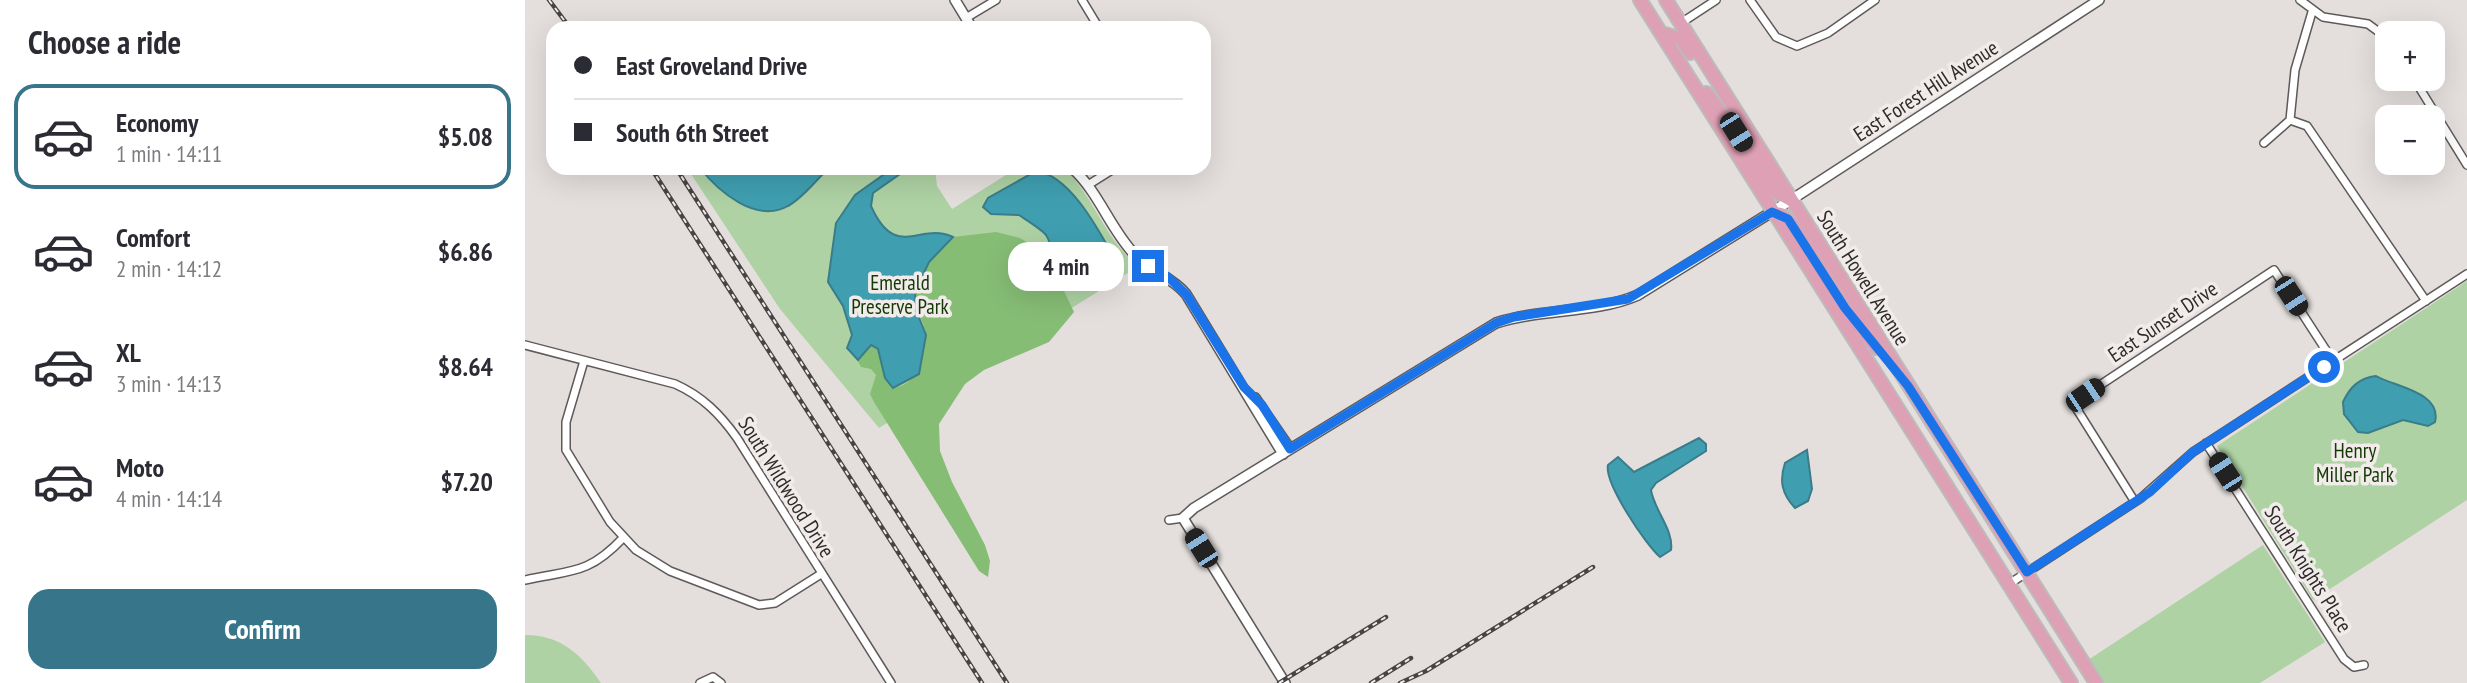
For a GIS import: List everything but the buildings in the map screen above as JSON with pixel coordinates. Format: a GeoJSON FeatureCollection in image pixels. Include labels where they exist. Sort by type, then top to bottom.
{"type":"FeatureCollection","features":[{"type":"Feature","properties":{"kind":"main road","name":"South Howell Avenue"},"geometry":{"type":"LineString","coordinates":[[1640,0],[2071,683]]}},
{"type":"Feature","properties":{"kind":"main road"},"geometry":{"type":"LineString","coordinates":[[1649,0],[1663,22],[1681,23]]}},
{"type":"Feature","properties":{"kind":"main road","name":"South Howell Avenue"},"geometry":{"type":"LineString","coordinates":[[1666,0],[2096,683]]}},
{"type":"Feature","properties":{"kind":"main road"},"geometry":{"type":"LineString","coordinates":[[1661,33],[1681,39],[1705,77],[1737,115]]}},
{"type":"Feature","properties":{"kind":"main road"},"geometry":{"type":"LineString","coordinates":[[1678,61],[1723,114],[1772,189],[1791,200]]}},
{"type":"Feature","properties":{"kind":"main road"},"geometry":{"type":"LineString","coordinates":[[1772,212],[1788,219],[1845,308],[1908,386]]}},
{"type":"Feature","properties":{"kind":"street"},"geometry":{"type":"LineString","coordinates":[[955,0],[968,21]]}},
{"type":"Feature","properties":{"kind":"street"},"geometry":{"type":"LineString","coordinates":[[966,18],[996,0]]}},
{"type":"Feature","properties":{"kind":"street"},"geometry":{"type":"LineString","coordinates":[[1082,0],[1095,21]]}},
{"type":"Feature","properties":{"kind":"street"},"geometry":{"type":"LineString","coordinates":[[1681,23],[1716,0]]}},
{"type":"Feature","properties":{"kind":"street"},"geometry":{"type":"LineString","coordinates":[[1750,0],[1776,37],[1797,46],[1821,37],[1875,0]]}},
{"type":"Feature","properties":{"kind":"street","name":"East Forest Hill Avenue"},"geometry":{"type":"LineString","coordinates":[[1183,518],[1496,323],[1514,317],[1628,299],[1791,200],[2099,0]]}},
{"type":"Feature","properties":{"kind":"street"},"geometry":{"type":"LineString","coordinates":[[2300,0],[2312,12],[2344,23],[2368,24],[2375,29]]}},
{"type":"Feature","properties":{"kind":"street"},"geometry":{"type":"LineString","coordinates":[[2264,143],[2290,120],[2295,69],[2312,12]]}},
{"type":"Feature","properties":{"kind":"street"},"geometry":{"type":"LineString","coordinates":[[2421,91],[2467,165]]}},
{"type":"Feature","properties":{"kind":"street"},"geometry":{"type":"LineString","coordinates":[[2290,120],[2308,126],[2426,300]]}},
{"type":"Feature","properties":{"kind":"street"},"geometry":{"type":"LineString","coordinates":[[1079,175],[1136,257],[1168,277],[1186,294],[1244,387],[1262,405],[1287,452]]}},
{"type":"Feature","properties":{"kind":"street"},"geometry":{"type":"LineString","coordinates":[[1088,185],[1104,175]]}},
{"type":"Feature","properties":{"kind":"street","name":"East Sunset Drive"},"geometry":{"type":"LineString","coordinates":[[2135,502],[2073,403],[2274,270],[2333,361]]}},
{"type":"Feature","properties":{"kind":"street"},"geometry":{"type":"LineString","coordinates":[[2009,584],[2135,502],[2206,443],[2467,274]]}},
{"type":"Feature","properties":{"kind":"street","name":"South Wildwood Drive"},"geometry":{"type":"LineString","coordinates":[[525,345],[675,384],[696,394],[712,408],[737,438],[891,683]]}},
{"type":"Feature","properties":{"kind":"street"},"geometry":{"type":"LineString","coordinates":[[583,361],[566,422],[564,445],[577,471],[623,538],[660,566],[751,604],[767,604],[780,600],[821,574]]}},
{"type":"Feature","properties":{"kind":"street","name":"South Knights Place"},"geometry":{"type":"LineString","coordinates":[[2206,443],[2344,659],[2354,667],[2364,665]]}},
{"type":"Feature","properties":{"kind":"street"},"geometry":{"type":"LineString","coordinates":[[1169,520],[1183,518],[1285,683]]}},
{"type":"Feature","properties":{"kind":"street"},"geometry":{"type":"LineString","coordinates":[[525,580],[593,565],[623,538]]}},
{"type":"Feature","properties":{"kind":"street"},"geometry":{"type":"LineString","coordinates":[[700,683],[713,677],[720,683]]}},
{"type":"Feature","properties":{"kind":"green space","name":"Emerald Preserve Park"},"geometry":{"type":"Polygon","coordinates":[[[692,175],[936,175],[937,186],[952,209],[1006,175],[1071,175],[1109,233],[1139,266],[879,428],[780,309],[692,175]]]}},
{"type":"Feature","properties":{"kind":"green space"},"geometry":{"type":"Polygon","coordinates":[[[996,232],[1020,238],[1032,245],[1051,284],[1064,291],[1074,312],[1049,342],[984,370],[965,384],[939,424],[940,451],[952,482],[985,545],[990,561],[988,577],[979,571],[874,402],[870,394],[876,375],[871,369],[861,367],[856,357],[859,360],[871,345],[878,349],[885,378],[893,388],[909,381],[919,367],[924,349],[924,327],[915,297],[925,268],[953,237],[996,232]]]}},
{"type":"Feature","properties":{"kind":"green space","name":"Henry Miller Park"},"geometry":{"type":"Polygon","coordinates":[[[2467,281],[2467,500],[2313,600],[2217,446],[2467,281]]]}},
{"type":"Feature","properties":{"kind":"green space"},"geometry":{"type":"Polygon","coordinates":[[[2263,545],[2325,642],[2260,683],[2102,683],[2088,660],[2263,545]]]}},
{"type":"Feature","properties":{"kind":"green space"},"geometry":{"type":"Polygon","coordinates":[[[525,635],[549,638],[569,648],[586,663],[601,683],[525,683],[525,635]]]}},
{"type":"Feature","properties":{"kind":"water"},"geometry":{"type":"Polygon","coordinates":[[[707,175],[822,175],[794,203],[776,210],[751,208],[727,195],[707,175]]]}},
{"type":"Feature","properties":{"kind":"water"},"geometry":{"type":"Polygon","coordinates":[[[883,175],[899,175],[873,193],[871,206],[880,223],[899,236],[941,233],[953,237],[929,262],[915,292],[916,310],[926,335],[919,374],[893,388],[885,378],[878,349],[871,345],[858,360],[847,348],[852,335],[843,306],[828,282],[836,223],[855,195],[883,175]]]}},
{"type":"Feature","properties":{"kind":"water"},"geometry":{"type":"Polygon","coordinates":[[[1029,175],[1048,175],[1060,182],[1081,204],[1112,254],[1113,263],[1093,280],[1069,290],[1056,272],[1052,249],[1046,235],[1019,215],[991,214],[983,207],[988,198],[1029,175]]]}},
{"type":"Feature","properties":{"kind":"water"},"geometry":{"type":"Polygon","coordinates":[[[2376,376],[2424,397],[2435,412],[2435,422],[2428,426],[2403,420],[2368,433],[2358,432],[2344,414],[2343,402],[2356,384],[2376,376]]]}},
{"type":"Feature","properties":{"kind":"water"},"geometry":{"type":"Polygon","coordinates":[[[1699,438],[1706,444],[1706,451],[1656,483],[1651,490],[1671,542],[1671,550],[1660,557],[1636,527],[1619,499],[1612,485],[1608,465],[1618,457],[1634,472],[1699,438]]]}},
{"type":"Feature","properties":{"kind":"water"},"geometry":{"type":"Polygon","coordinates":[[[1807,450],[1812,489],[1808,501],[1795,508],[1783,487],[1783,470],[1785,463],[1807,450]]]}},
{"type":"Feature","properties":{"kind":"railway"},"geometry":{"type":"LineString","coordinates":[[549,0],[565,21]]}},
{"type":"Feature","properties":{"kind":"railway"},"geometry":{"type":"LineString","coordinates":[[655,175],[982,683]]}},
{"type":"Feature","properties":{"kind":"railway"},"geometry":{"type":"LineString","coordinates":[[680,175],[1007,683]]}},
{"type":"Feature","properties":{"kind":"railway"},"geometry":{"type":"LineString","coordinates":[[1400,683],[1426,671],[1593,567]]}},
{"type":"Feature","properties":{"kind":"railway"},"geometry":{"type":"LineString","coordinates":[[1279,683],[1386,617]]}},
{"type":"Feature","properties":{"kind":"railway"},"geometry":{"type":"LineString","coordinates":[[1371,683],[1411,658]]}},
{"type":"Feature","properties":{"kind":"route"},"geometry":{"type":"LineString","coordinates":[[1148,266],[1178,284],[1186,294],[1244,387],[1262,405],[1290,449],[1496,323],[1514,317],[1604,305],[1628,299],[1772,212],[1781,214],[1795,228],[1845,308],[1908,386],[2027,572],[2150,492],[2193,452],[2324,367]]}}]}
